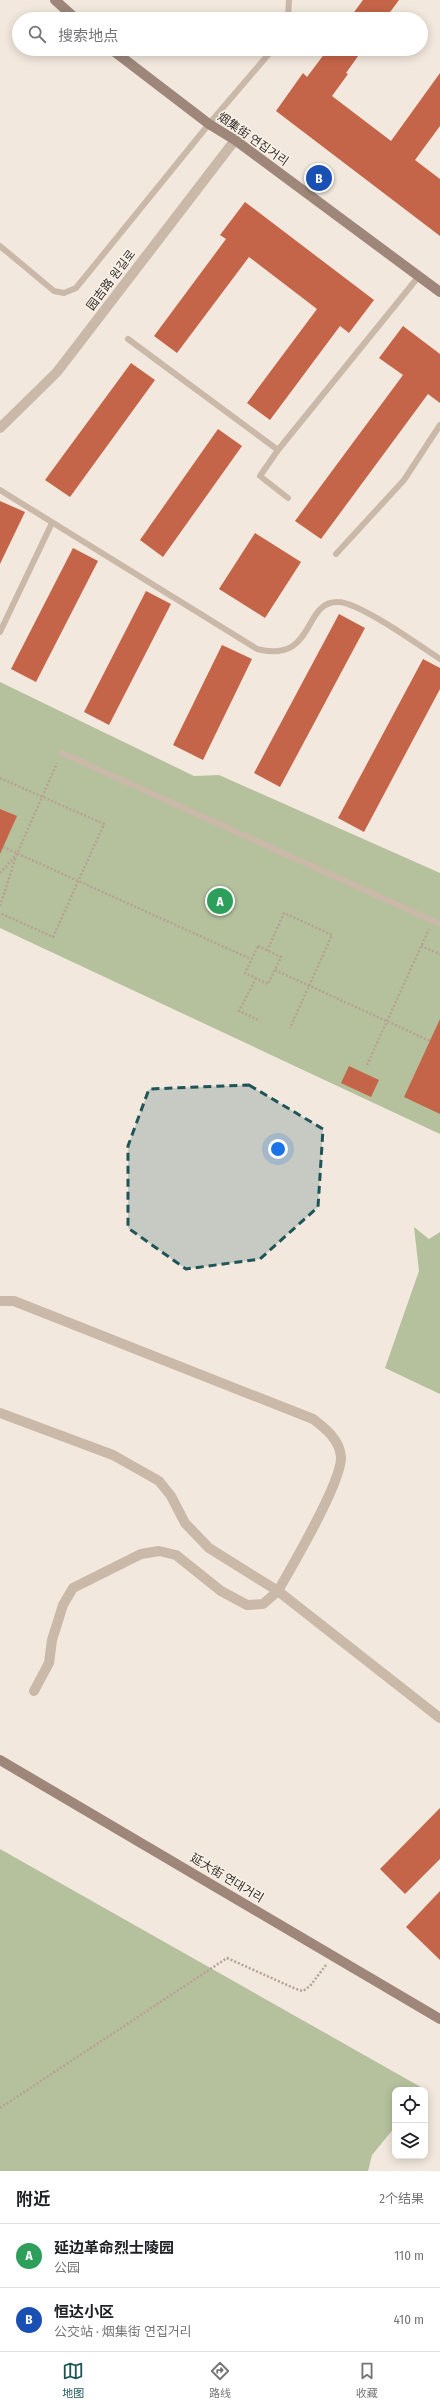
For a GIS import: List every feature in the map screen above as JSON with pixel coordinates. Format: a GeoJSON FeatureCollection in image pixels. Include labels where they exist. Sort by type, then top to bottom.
{"type":"FeatureCollection","features":[{"type":"Feature","properties":{"kind":"main road"},"geometry":{"type":"LineString","coordinates":[[55,0],[68,12]]}},
{"type":"Feature","properties":{"kind":"main road","name":"烟集街 연집거리"},"geometry":{"type":"LineString","coordinates":[[120,56],[209,124],[235,140],[440,292]]}},
{"type":"Feature","properties":{"kind":"main road","name":"延大街 연대거리"},"geometry":{"type":"LineString","coordinates":[[0,1760],[440,2019]]}},
{"type":"Feature","properties":{"kind":"street","name":"园吉路 원길로"},"geometry":{"type":"LineString","coordinates":[[0,428],[57,372],[235,140]]}},
{"type":"Feature","properties":{"kind":"street"},"geometry":{"type":"LineString","coordinates":[[0,1301],[14,1302],[313,1419],[331,1433],[341,1457],[335,1482],[278,1591],[263,1604],[247,1605],[221,1591],[176,1555],[159,1551],[141,1554],[73,1588],[63,1605],[52,1640],[48,1663],[34,1691]]}},
{"type":"Feature","properties":{"kind":"street"},"geometry":{"type":"LineString","coordinates":[[0,1413],[112,1455],[159,1481],[171,1496],[185,1523],[209,1548],[278,1591],[440,1718]]}},
{"type":"Feature","properties":{"kind":"lane"},"geometry":{"type":"LineString","coordinates":[[288,0],[288,12]]}},
{"type":"Feature","properties":{"kind":"lane"},"geometry":{"type":"LineString","coordinates":[[0,246],[54,291],[64,293],[76,288],[209,124],[267,56]]}},
{"type":"Feature","properties":{"kind":"lane"},"geometry":{"type":"LineString","coordinates":[[288,498],[260,476],[278,450],[419,276]]}},
{"type":"Feature","properties":{"kind":"lane"},"geometry":{"type":"LineString","coordinates":[[128,339],[278,450]]}},
{"type":"Feature","properties":{"kind":"lane"},"geometry":{"type":"LineString","coordinates":[[336,554],[404,480],[440,425]]}},
{"type":"Feature","properties":{"kind":"lane"},"geometry":{"type":"LineString","coordinates":[[0,490],[257,649],[272,653],[284,652],[300,640],[320,610],[328,603],[340,602],[363,611],[440,659]]}},
{"type":"Feature","properties":{"kind":"lane"},"geometry":{"type":"LineString","coordinates":[[0,632],[52,523]]}},
{"type":"Feature","properties":{"kind":"lane"},"geometry":{"type":"LineString","coordinates":[[62,753],[440,924]]}},
{"type":"Feature","properties":{"kind":"path"},"geometry":{"type":"LineString","coordinates":[[0,906],[17,854],[62,753]]}},
{"type":"Feature","properties":{"kind":"path"},"geometry":{"type":"LineString","coordinates":[[0,778],[104,824],[53,937],[0,912]]}},
{"type":"Feature","properties":{"kind":"path"},"geometry":{"type":"LineString","coordinates":[[3,848],[252,959]]}},
{"type":"Feature","properties":{"kind":"path"},"geometry":{"type":"LineString","coordinates":[[0,873],[17,854]]}},
{"type":"Feature","properties":{"kind":"path"},"geometry":{"type":"LineString","coordinates":[[267,951],[284,913],[332,935],[290,1028]]}},
{"type":"Feature","properties":{"kind":"path"},"geometry":{"type":"LineString","coordinates":[[367,1065],[433,921]]}},
{"type":"Feature","properties":{"kind":"path"},"geometry":{"type":"LineString","coordinates":[[258,946],[267,951],[281,957],[268,984],[245,973],[258,946]]}},
{"type":"Feature","properties":{"kind":"path"},"geometry":{"type":"LineString","coordinates":[[421,946],[440,954]]}},
{"type":"Feature","properties":{"kind":"path"},"geometry":{"type":"LineString","coordinates":[[275,970],[430,1041]]}},
{"type":"Feature","properties":{"kind":"path"},"geometry":{"type":"LineString","coordinates":[[256,978],[239,1011],[260,1021]]}},
{"type":"Feature","properties":{"kind":"path"},"geometry":{"type":"LineString","coordinates":[[0,2108],[227,1958],[303,1991],[310,1986],[333,1956]]}},
{"type":"Feature","properties":{"kind":"highlighted area"},"geometry":{"type":"Polygon","coordinates":[[[249,1085],[323,1129],[318,1207],[260,1259],[186,1269],[128,1228],[128,1146],[149,1089],[249,1085]]]}},
{"type":"Feature","properties":{"kind":"green space"},"geometry":{"type":"Polygon","coordinates":[[[0,682],[194,776],[219,775],[440,873],[440,1134],[0,928],[0,682]]]}},
{"type":"Feature","properties":{"kind":"green space"},"geometry":{"type":"Polygon","coordinates":[[[414,1227],[429,1239],[440,1232],[440,1394],[385,1368],[419,1271],[414,1227]]]}},
{"type":"Feature","properties":{"kind":"green space"},"geometry":{"type":"Polygon","coordinates":[[[0,1849],[421,2087],[392,2087],[392,2131],[372,2155],[368,2171],[0,2171],[0,1849]]]}},
{"type":"Feature","properties":{"kind":"building"},"geometry":{"type":"Polygon","coordinates":[[[363,0],[399,0],[390,12],[354,12],[363,0]]]}},
{"type":"Feature","properties":{"kind":"building"},"geometry":{"type":"Polygon","coordinates":[[[323,56],[358,56],[346,73],[348,74],[332,96],[391,141],[440,73],[440,126],[415,160],[440,179],[440,236],[276,111],[303,73],[307,77],[323,56]]]}},
{"type":"Feature","properties":{"kind":"building"},"geometry":{"type":"Polygon","coordinates":[[[245,202],[374,300],[349,333],[340,326],[270,420],[247,403],[317,309],[249,257],[177,353],[154,336],[226,239],[220,235],[245,202]]]}},
{"type":"Feature","properties":{"kind":"building"},"geometry":{"type":"Polygon","coordinates":[[[403,326],[440,354],[440,403],[428,394],[321,539],[295,521],[403,375],[379,358],[403,326]]]}},
{"type":"Feature","properties":{"kind":"building"},"geometry":{"type":"Polygon","coordinates":[[[131,363],[155,380],[70,497],[45,480],[131,363]]]}},
{"type":"Feature","properties":{"kind":"building"},"geometry":{"type":"Polygon","coordinates":[[[218,429],[242,446],[163,557],[140,540],[218,429]]]}},
{"type":"Feature","properties":{"kind":"building"},"geometry":{"type":"Polygon","coordinates":[[[0,501],[25,512],[0,564],[0,501]]]}},
{"type":"Feature","properties":{"kind":"building"},"geometry":{"type":"Polygon","coordinates":[[[255,533],[301,562],[265,618],[219,589],[255,533]]]}},
{"type":"Feature","properties":{"kind":"building"},"geometry":{"type":"Polygon","coordinates":[[[73,548],[98,561],[36,682],[11,669],[73,548]]]}},
{"type":"Feature","properties":{"kind":"building"},"geometry":{"type":"Polygon","coordinates":[[[146,591],[171,604],[109,725],[84,712],[146,591]]]}},
{"type":"Feature","properties":{"kind":"building"},"geometry":{"type":"Polygon","coordinates":[[[339,614],[365,628],[280,787],[254,773],[339,614]]]}},
{"type":"Feature","properties":{"kind":"building"},"geometry":{"type":"Polygon","coordinates":[[[222,645],[252,659],[203,760],[173,745],[222,645]]]}},
{"type":"Feature","properties":{"kind":"building"},"geometry":{"type":"Polygon","coordinates":[[[423,659],[440,668],[440,689],[364,832],[338,818],[423,659]]]}},
{"type":"Feature","properties":{"kind":"building"},"geometry":{"type":"Polygon","coordinates":[[[0,809],[17,816],[0,854],[0,809]]]}},
{"type":"Feature","properties":{"kind":"building"},"geometry":{"type":"Polygon","coordinates":[[[440,1019],[440,1114],[404,1097],[440,1019]]]}},
{"type":"Feature","properties":{"kind":"building"},"geometry":{"type":"Polygon","coordinates":[[[349,1066],[379,1080],[371,1097],[341,1083],[349,1066]]]}},
{"type":"Feature","properties":{"kind":"building"},"geometry":{"type":"Polygon","coordinates":[[[440,1808],[440,1859],[405,1894],[380,1869],[440,1808]]]}},
{"type":"Feature","properties":{"kind":"building"},"geometry":{"type":"Polygon","coordinates":[[[440,1891],[440,1960],[406,1927],[440,1891]]]}},
{"type":"Feature","properties":{"kind":"place","name":"恒达小区"},"geometry":{"type":"Point","coordinates":[319,178]}},
{"type":"Feature","properties":{"kind":"place","name":"延边革命烈士陵园"},"geometry":{"type":"Point","coordinates":[220,901]}}]}
